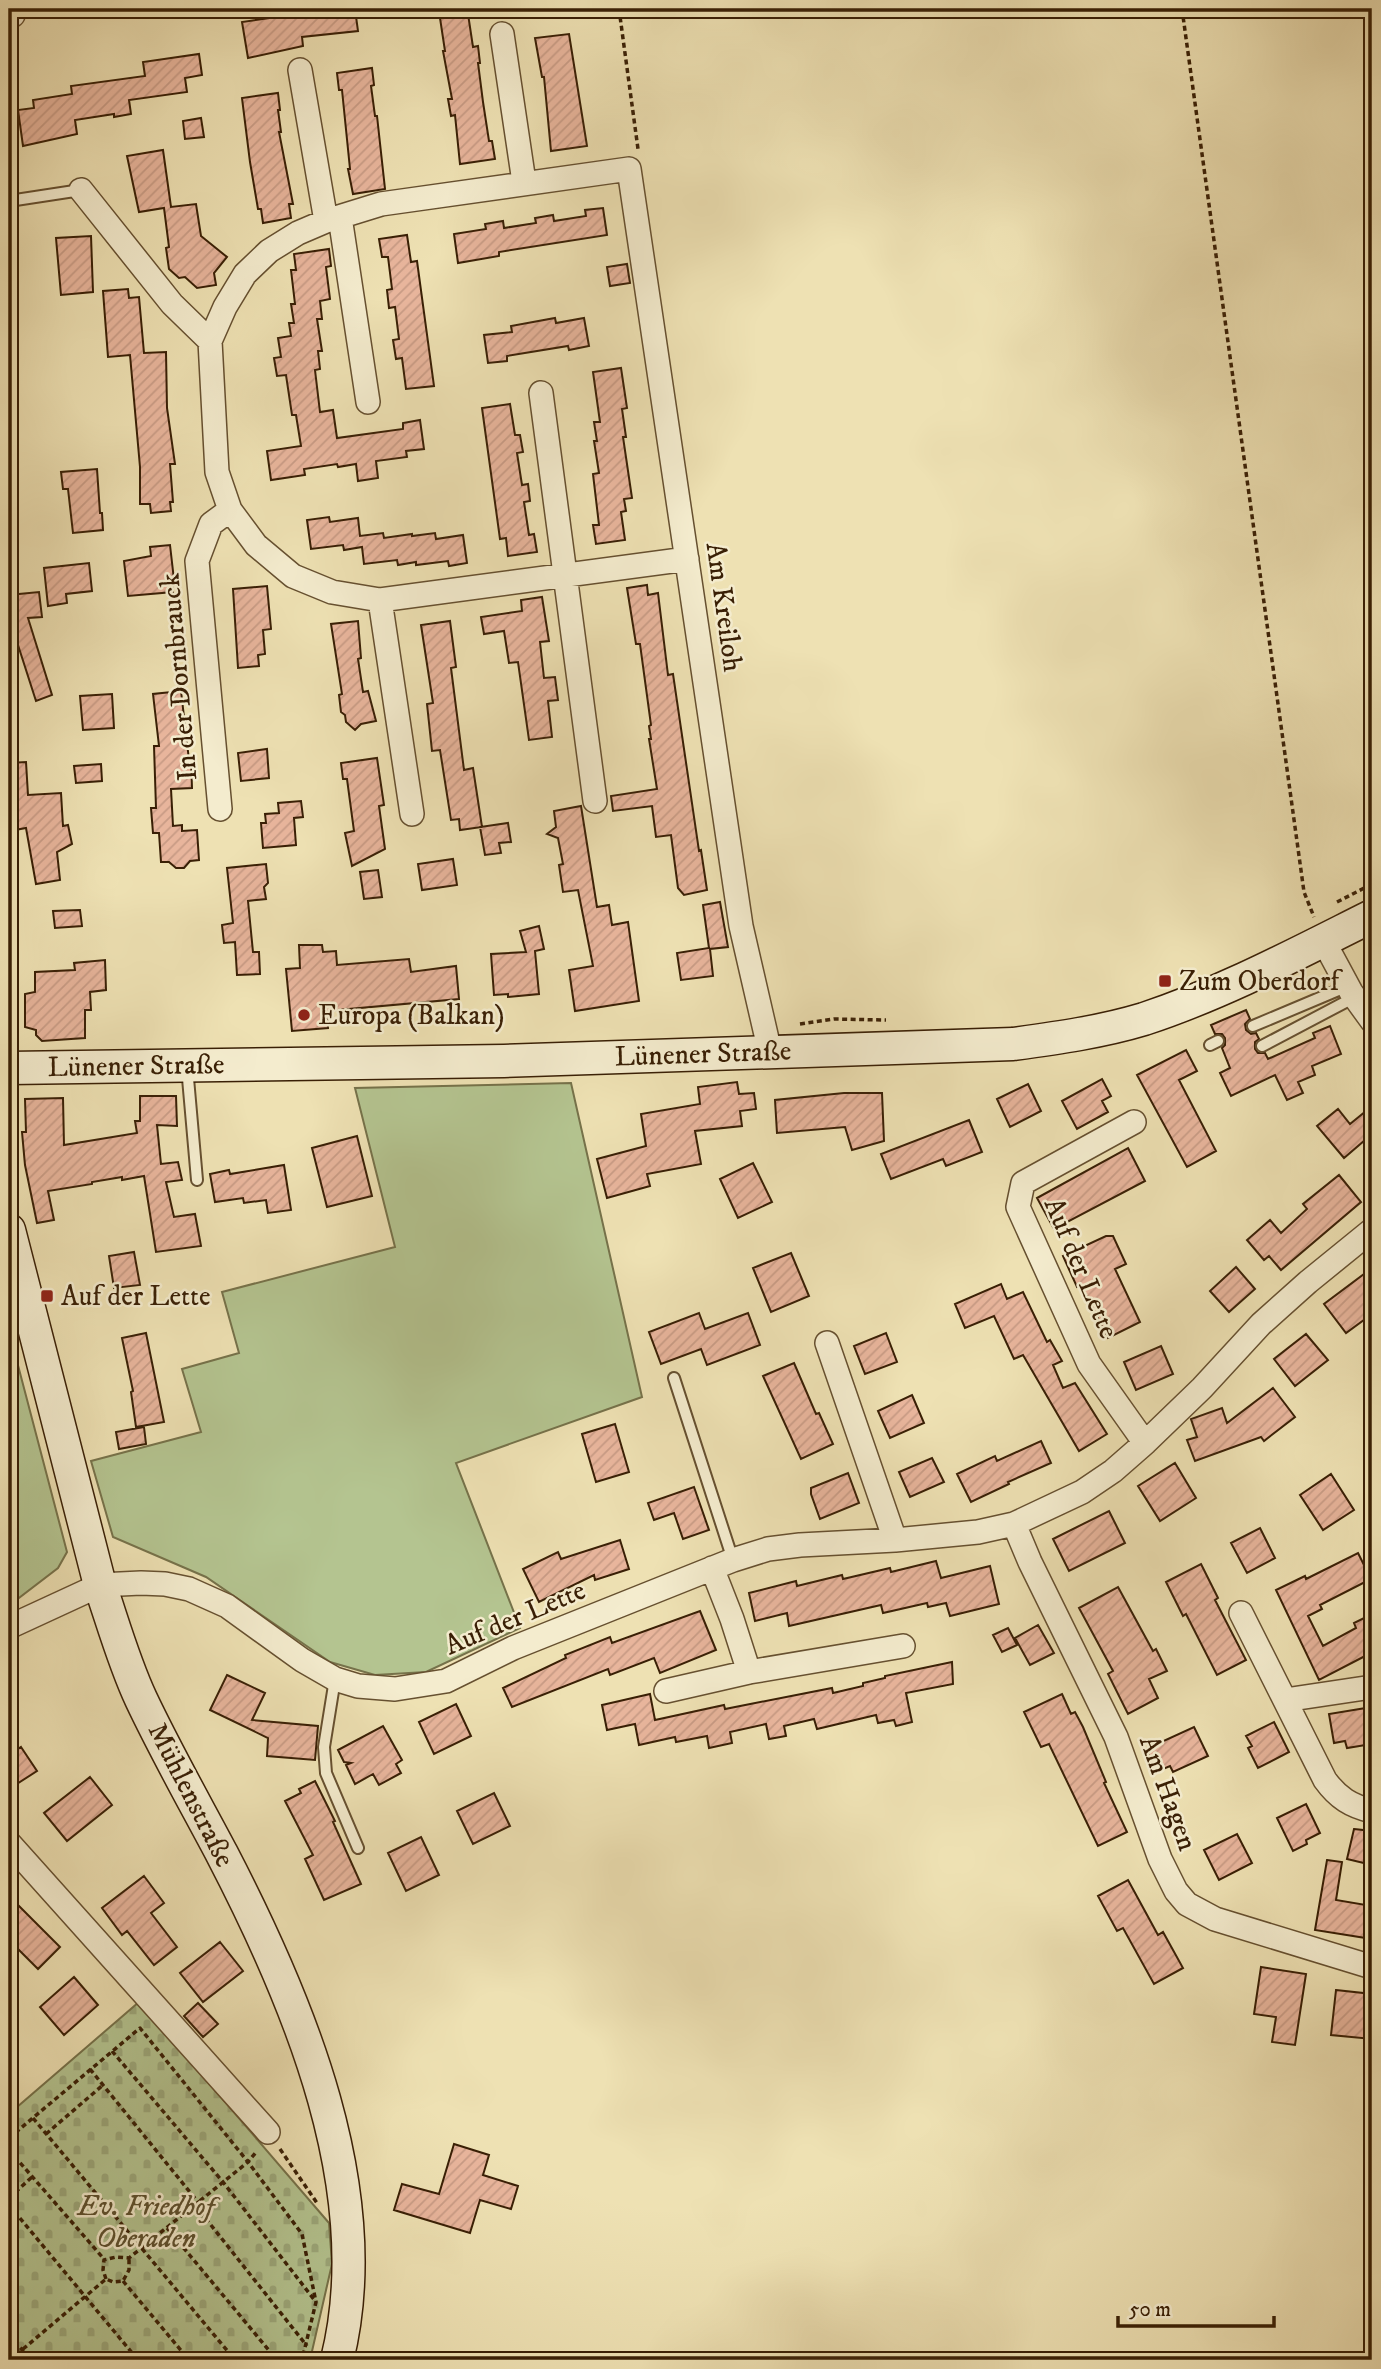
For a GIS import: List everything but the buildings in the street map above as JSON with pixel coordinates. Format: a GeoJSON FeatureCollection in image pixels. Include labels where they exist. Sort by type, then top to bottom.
{"type":"FeatureCollection","features":[{"type":"Feature","properties":{"kind":"main road","name":"Lünener Straße"},"geometry":{"type":"LineString","coordinates":[[9,1068],[505,1061],[1001,1044],[1073,1036],[1114,1027],[1179,1006],[1221,989],[1372,916]]}},
{"type":"Feature","properties":{"kind":"main road","name":"Mühlenstraße"},"geometry":{"type":"LineString","coordinates":[[9,1230],[100,1585],[140,1697],[258,1928],[310,2053],[337,2155],[347,2226],[348,2297],[337,2360]]}},
{"type":"Feature","properties":{"kind":"street"},"geometry":{"type":"LineString","coordinates":[[502,34],[524,182]]}},
{"type":"Feature","properties":{"kind":"street"},"geometry":{"type":"LineString","coordinates":[[300,70],[333,219],[368,402]]}},
{"type":"Feature","properties":{"kind":"street"},"geometry":{"type":"LineString","coordinates":[[629,169],[381,204],[298,233],[269,250],[245,274],[225,307],[210,341],[217,472],[230,510],[256,545],[293,576],[332,592],[380,600],[687,559]]}},
{"type":"Feature","properties":{"kind":"street","name":"Am Kreiloh"},"geometry":{"type":"LineString","coordinates":[[629,169],[741,926],[770,1052]]}},
{"type":"Feature","properties":{"kind":"street"},"geometry":{"type":"LineString","coordinates":[[81,190],[172,304],[210,341]]}},
{"type":"Feature","properties":{"kind":"street"},"geometry":{"type":"LineString","coordinates":[[541,393],[595,800]]}},
{"type":"Feature","properties":{"kind":"street","name":"In der Dornbrauck"},"geometry":{"type":"LineString","coordinates":[[220,809],[197,561],[211,524],[230,510]]}},
{"type":"Feature","properties":{"kind":"street"},"geometry":{"type":"LineString","coordinates":[[380,600],[412,814]]}},
{"type":"Feature","properties":{"kind":"street"},"geometry":{"type":"LineString","coordinates":[[1324,940],[1352,992],[1372,1021]]}},
{"type":"Feature","properties":{"kind":"street","name":"Auf der Lette"},"geometry":{"type":"LineString","coordinates":[[1134,1122],[1023,1183],[1018,1207],[1089,1364],[1145,1443]]}},
{"type":"Feature","properties":{"kind":"street","name":"Auf der Lette"},"geometry":{"type":"LineString","coordinates":[[100,1585],[141,1583],[189,1588],[228,1606],[302,1660],[335,1679],[358,1686],[395,1689],[446,1681],[513,1648],[722,1564],[768,1549],[978,1532],[1014,1524],[1082,1492],[1113,1471],[1202,1388],[1261,1324],[1372,1230]]}},
{"type":"Feature","properties":{"kind":"street"},"geometry":{"type":"LineString","coordinates":[[827,1343],[895,1540]]}},
{"type":"Feature","properties":{"kind":"street","name":"Am Hagen"},"geometry":{"type":"LineString","coordinates":[[1014,1524],[1116,1737],[1164,1868],[1176,1891],[1187,1904],[1215,1919],[1372,1967]]}},
{"type":"Feature","properties":{"kind":"street"},"geometry":{"type":"LineString","coordinates":[[722,1564],[732,1619],[749,1672]]}},
{"type":"Feature","properties":{"kind":"street"},"geometry":{"type":"LineString","coordinates":[[9,1627],[100,1585]]}},
{"type":"Feature","properties":{"kind":"street"},"geometry":{"type":"LineString","coordinates":[[1241,1613],[1325,1780],[1335,1793],[1353,1806],[1372,1811]]}},
{"type":"Feature","properties":{"kind":"street"},"geometry":{"type":"LineString","coordinates":[[666,1691],[749,1672],[903,1646]]}},
{"type":"Feature","properties":{"kind":"street"},"geometry":{"type":"LineString","coordinates":[[1285,1700],[1372,1687]]}},
{"type":"Feature","properties":{"kind":"street"},"geometry":{"type":"LineString","coordinates":[[9,1843],[268,2132]]}},
{"type":"Feature","properties":{"kind":"lane"},"geometry":{"type":"LineString","coordinates":[[9,201],[81,190]]}},
{"type":"Feature","properties":{"kind":"lane"},"geometry":{"type":"LineString","coordinates":[[1253,1027],[1352,992]]}},
{"type":"Feature","properties":{"kind":"lane"},"geometry":{"type":"LineString","coordinates":[[1262,1046],[1352,992]]}},
{"type":"Feature","properties":{"kind":"lane"},"geometry":{"type":"LineString","coordinates":[[187,1065],[197,1180]]}},
{"type":"Feature","properties":{"kind":"lane"},"geometry":{"type":"LineString","coordinates":[[674,1378],[722,1564]]}},
{"type":"Feature","properties":{"kind":"lane"},"geometry":{"type":"LineString","coordinates":[[335,1679],[324,1747],[326,1773],[358,1848]]}},
{"type":"Feature","properties":{"kind":"path"},"geometry":{"type":"LineString","coordinates":[[619,9],[638,151],[629,169]]}},
{"type":"Feature","properties":{"kind":"path"},"geometry":{"type":"LineString","coordinates":[[1182,9],[1304,892],[1324,940]]}},
{"type":"Feature","properties":{"kind":"path"},"geometry":{"type":"LineString","coordinates":[[770,1052],[801,1023],[834,1019],[897,1020]]}},
{"type":"Feature","properties":{"kind":"path"},"geometry":{"type":"LineString","coordinates":[[9,2138],[140,2028],[302,2234],[316,2302],[302,2360]]}},
{"type":"Feature","properties":{"kind":"path"},"geometry":{"type":"LineString","coordinates":[[112,2051],[223,2182],[316,2302]]}},
{"type":"Feature","properties":{"kind":"path"},"geometry":{"type":"LineString","coordinates":[[90,2069],[307,2346]]}},
{"type":"Feature","properties":{"kind":"path"},"geometry":{"type":"LineString","coordinates":[[46,2134],[103,2085]]}},
{"type":"Feature","properties":{"kind":"path"},"geometry":{"type":"LineString","coordinates":[[33,2118],[235,2360]]}},
{"type":"Feature","properties":{"kind":"path"},"geometry":{"type":"LineString","coordinates":[[104,2260],[129,2258],[248,2162],[259,2150],[268,2132],[319,2206]]}},
{"type":"Feature","properties":{"kind":"path"},"geometry":{"type":"LineString","coordinates":[[9,2150],[104,2260],[106,2279],[113,2282],[122,2281]]}},
{"type":"Feature","properties":{"kind":"path"},"geometry":{"type":"LineString","coordinates":[[9,2198],[32,2177]]}},
{"type":"Feature","properties":{"kind":"path"},"geometry":{"type":"LineString","coordinates":[[9,2205],[138,2360]]}},
{"type":"Feature","properties":{"kind":"path"},"geometry":{"type":"LineString","coordinates":[[167,2228],[277,2360]]}},
{"type":"Feature","properties":{"kind":"path"},"geometry":{"type":"LineString","coordinates":[[122,2281],[129,2270],[129,2258]]}},
{"type":"Feature","properties":{"kind":"path"},"geometry":{"type":"LineString","coordinates":[[10,2360],[106,2279]]}},
{"type":"Feature","properties":{"kind":"path"},"geometry":{"type":"LineString","coordinates":[[122,2281],[189,2360]]}},
{"type":"Feature","properties":{"kind":"path"},"geometry":{"type":"LineString","coordinates":[[9,2335],[31,2360]]}},
{"type":"Feature","properties":{"kind":"path"},"geometry":{"type":"LineString","coordinates":[[124,2360],[132,2353]]}},
{"type":"Feature","properties":{"kind":"green space"},"geometry":{"type":"Polygon","coordinates":[[[571,1083],[642,1397],[456,1463],[520,1628],[426,1672],[375,1675],[330,1662],[206,1577],[113,1537],[91,1461],[201,1432],[182,1369],[239,1353],[222,1292],[395,1247],[355,1088],[571,1083]]]}},
{"type":"Feature","properties":{"kind":"green space"},"geometry":{"type":"Polygon","coordinates":[[[9,1331],[67,1552],[58,1568],[11,1604],[9,1601],[9,1331]]]}},
{"type":"Feature","properties":{"kind":"green space","name":"Ev. Friedhof Oberaden"},"geometry":{"type":"Polygon","coordinates":[[[139,2002],[329,2223],[332,2264],[310,2360],[9,2360],[9,2114],[139,2002]]]}},
{"type":"Feature","properties":{"kind":"place","name":"Zum Oberdorf"},"geometry":{"type":"Point","coordinates":[1165,981]}},
{"type":"Feature","properties":{"kind":"place","name":"Europa (Balkan)"},"geometry":{"type":"Point","coordinates":[304,1015]}},
{"type":"Feature","properties":{"kind":"place","name":"Auf der Lette"},"geometry":{"type":"Point","coordinates":[47,1296]}}]}
